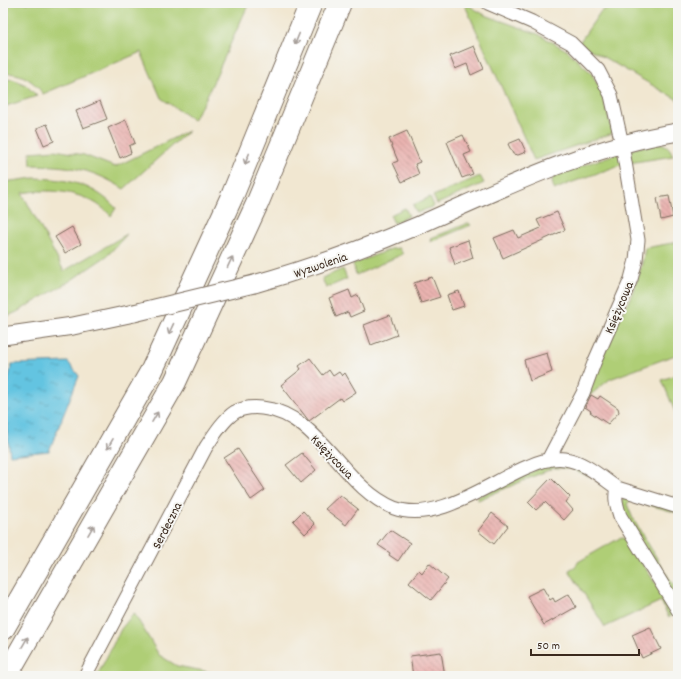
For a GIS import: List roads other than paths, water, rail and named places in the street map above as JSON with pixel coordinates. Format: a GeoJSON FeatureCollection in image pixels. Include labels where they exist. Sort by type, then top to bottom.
{"type":"FeatureCollection","features":[{"type":"Feature","properties":{"kind":"highway"},"geometry":{"type":"LineString","coordinates":[[3,629],[152,370],[233,194],[311,3]]}},
{"type":"Feature","properties":{"kind":"highway"},"geometry":{"type":"LineString","coordinates":[[6,676],[175,382],[257,204],[340,3]]}},
{"type":"Feature","properties":{"kind":"street"},"geometry":{"type":"LineString","coordinates":[[488,3],[532,22],[570,43],[598,70],[611,95],[622,144]]}},
{"type":"Feature","properties":{"kind":"street","name":"Wyzwolenia"},"geometry":{"type":"LineString","coordinates":[[3,336],[73,326],[134,313],[254,284],[308,269],[350,254],[564,163],[622,144],[678,132]]}},
{"type":"Feature","properties":{"kind":"street","name":"Księżycowa"},"geometry":{"type":"LineString","coordinates":[[548,460],[583,393],[594,363],[631,279],[636,260],[638,240],[622,144]]}},
{"type":"Feature","properties":{"kind":"street","name":"Serdeczna"},"geometry":{"type":"LineString","coordinates":[[85,676],[206,447],[219,428],[235,412],[251,407],[272,409]]}},
{"type":"Feature","properties":{"kind":"street","name":"Księżycowa"},"geometry":{"type":"LineString","coordinates":[[272,409],[289,415],[303,424],[362,486],[376,498],[404,511],[424,512],[448,505],[522,470],[556,458],[574,461],[617,488],[678,508]]}},
{"type":"Feature","properties":{"kind":"street"},"geometry":{"type":"LineString","coordinates":[[617,488],[615,502],[620,516],[678,610]]}},
{"type":"Feature","properties":{"kind":"water"},"geometry":{"type":"Polygon","coordinates":[[[68,362],[79,376],[49,451],[10,455],[3,401],[12,364],[68,362]]]}}]}
